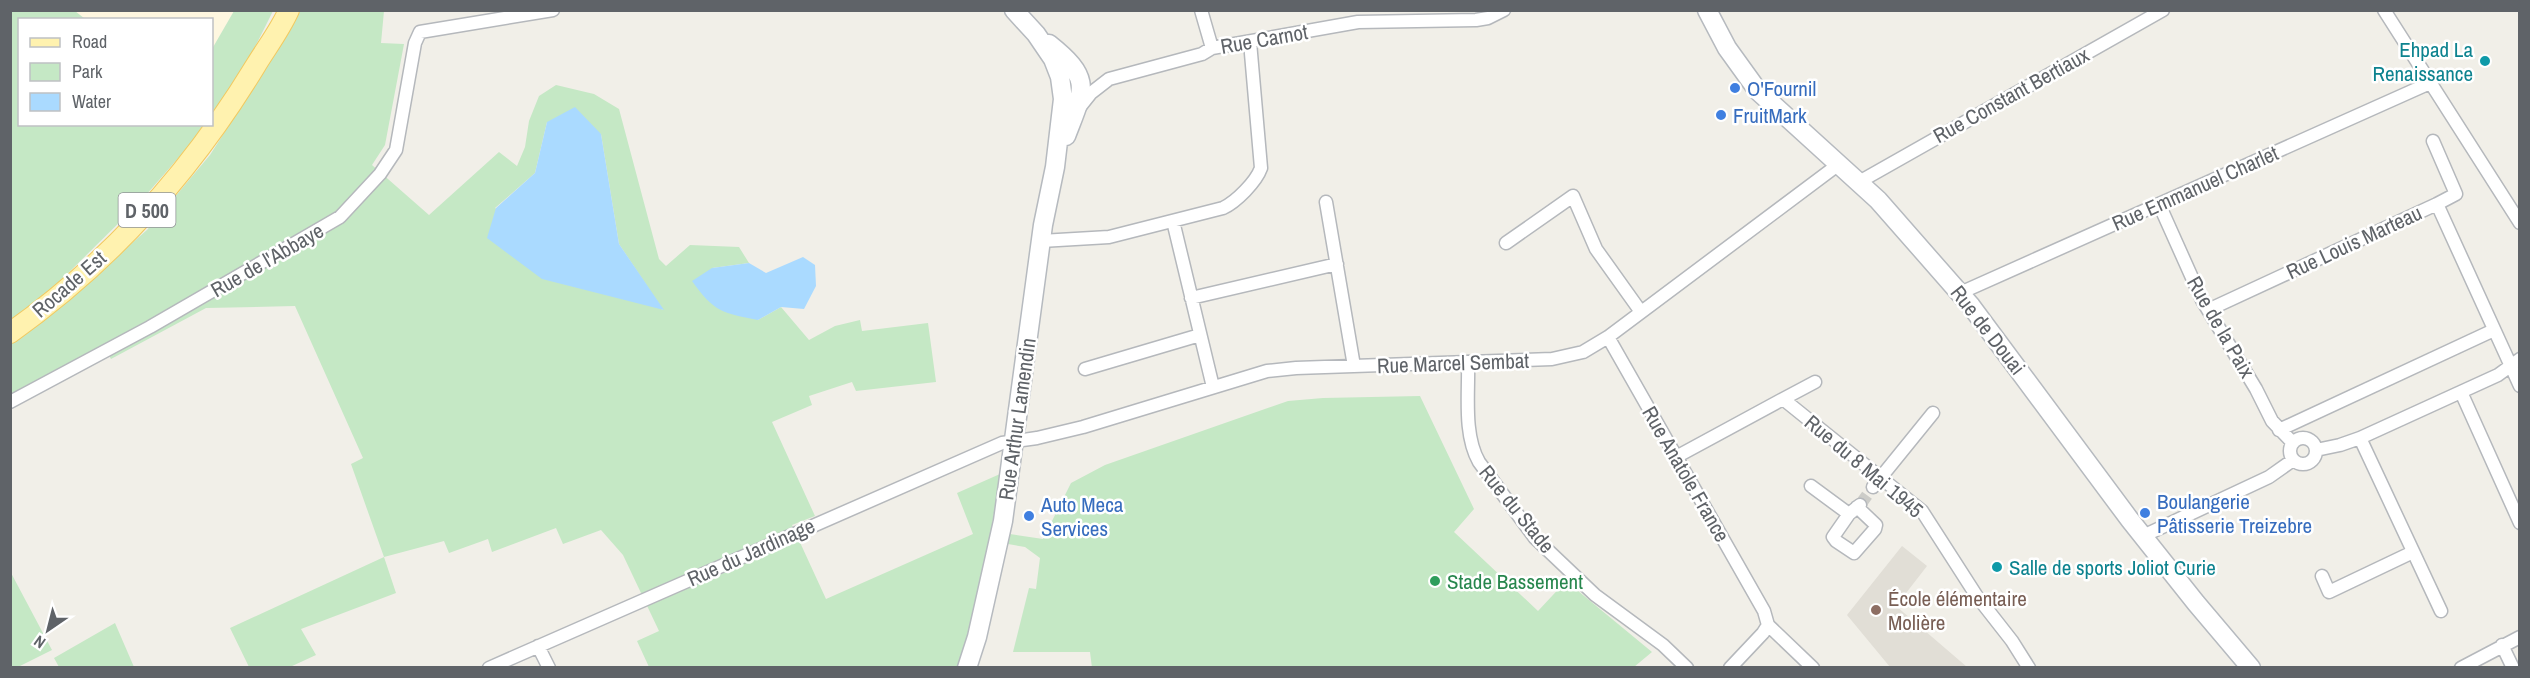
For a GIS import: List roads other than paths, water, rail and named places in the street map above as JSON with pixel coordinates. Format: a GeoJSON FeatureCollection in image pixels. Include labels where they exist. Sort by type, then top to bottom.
{"type":"FeatureCollection","features":[{"type":"Feature","properties":{"kind":"main road","name":"D 500"},"geometry":{"type":"LineString","coordinates":[[257,62],[280,10]]}},
{"type":"Feature","properties":{"kind":"main road","name":"D 500"},"geometry":{"type":"LineString","coordinates":[[257,62],[290,10]]}},
{"type":"Feature","properties":{"kind":"main road","name":"Rocade Est"},"geometry":{"type":"LineString","coordinates":[[10,333],[76,280],[162,194],[210,134],[257,62]]}},
{"type":"Feature","properties":{"kind":"street","name":"Rue de l'Abbaye"},"geometry":{"type":"LineString","coordinates":[[10,402],[150,327],[340,217],[380,174],[396,150],[415,43],[420,32],[554,10]]}},
{"type":"Feature","properties":{"kind":"street"},"geometry":{"type":"LineString","coordinates":[[1014,10],[1036,34],[1053,59],[1060,77],[1064,99],[1055,167]]}},
{"type":"Feature","properties":{"kind":"street"},"geometry":{"type":"LineString","coordinates":[[1202,10],[1212,48]]}},
{"type":"Feature","properties":{"kind":"street","name":"Rue Carnot"},"geometry":{"type":"LineString","coordinates":[[1076,111],[1085,99],[1109,79],[1202,54],[1212,48],[1358,22],[1476,20],[1488,18],[1504,10]]}},
{"type":"Feature","properties":{"kind":"street","name":"Rue de Douai"},"geometry":{"type":"LineString","coordinates":[[1707,10],[1731,54],[1758,91],[1859,182],[1893,216],[1960,293],[2143,536],[2251,668]]}},
{"type":"Feature","properties":{"kind":"street","name":"Rue Constant Bertiaux"},"geometry":{"type":"LineString","coordinates":[[1859,182],[2163,10]]}},
{"type":"Feature","properties":{"kind":"street"},"geometry":{"type":"LineString","coordinates":[[2384,10],[2520,223]]}},
{"type":"Feature","properties":{"kind":"street"},"geometry":{"type":"LineString","coordinates":[[1036,34],[1071,62],[1080,79],[1082,89],[1055,167]]}},
{"type":"Feature","properties":{"kind":"street"},"geometry":{"type":"LineString","coordinates":[[1041,241],[1104,238],[1227,206],[1259,173],[1261,163],[1250,42]]}},
{"type":"Feature","properties":{"kind":"street"},"geometry":{"type":"LineString","coordinates":[[1053,59],[1080,79],[1109,79]]}},
{"type":"Feature","properties":{"kind":"street","name":"Rue Emmanuel Charlet"},"geometry":{"type":"LineString","coordinates":[[1960,293],[2430,83]]}},
{"type":"Feature","properties":{"kind":"street"},"geometry":{"type":"LineString","coordinates":[[2433,141],[2456,194],[2437,204]]}},
{"type":"Feature","properties":{"kind":"street","name":"Rue Marcel Sembat"},"geometry":{"type":"LineString","coordinates":[[1014,441],[1083,427],[1267,371],[1561,358],[1583,352],[1608,337],[1839,164]]}},
{"type":"Feature","properties":{"kind":"street","name":"Rue Arthur Lamendin"},"geometry":{"type":"LineString","coordinates":[[967,668],[977,637],[999,538],[1041,241],[1055,167]]}},
{"type":"Feature","properties":{"kind":"street"},"geometry":{"type":"LineString","coordinates":[[1506,243],[1573,196],[1596,249],[1641,312]]}},
{"type":"Feature","properties":{"kind":"street"},"geometry":{"type":"LineString","coordinates":[[1326,202],[1354,366]]}},
{"type":"Feature","properties":{"kind":"street","name":"Rue de la Paix"},"geometry":{"type":"LineString","coordinates":[[2159,204],[2208,310],[2279,430],[2293,443]]}},
{"type":"Feature","properties":{"kind":"street","name":"Rue Louis Marteau"},"geometry":{"type":"LineString","coordinates":[[2208,310],[2437,204],[2494,330],[2515,363],[2520,386]]}},
{"type":"Feature","properties":{"kind":"street"},"geometry":{"type":"LineString","coordinates":[[1173,221],[1213,387]]}},
{"type":"Feature","properties":{"kind":"street"},"geometry":{"type":"LineString","coordinates":[[1191,298],[1337,264]]}},
{"type":"Feature","properties":{"kind":"street"},"geometry":{"type":"LineString","coordinates":[[2279,430],[2494,330]]}},
{"type":"Feature","properties":{"kind":"street"},"geometry":{"type":"LineString","coordinates":[[1085,369],[1200,335]]}},
{"type":"Feature","properties":{"kind":"street","name":"Rue Anatole France"},"geometry":{"type":"LineString","coordinates":[[1608,337],[1764,611],[1768,625]]}},
{"type":"Feature","properties":{"kind":"street","name":"Rue du Stade"},"geometry":{"type":"LineString","coordinates":[[1468,362],[1470,433],[1479,462],[1535,538],[1595,595],[1663,645],[1687,668]]}},
{"type":"Feature","properties":{"kind":"street"},"geometry":{"type":"LineString","coordinates":[[2316,450],[2360,438],[2498,375],[2515,363]]}},
{"type":"Feature","properties":{"kind":"street"},"geometry":{"type":"LineString","coordinates":[[1676,457],[1815,382]]}},
{"type":"Feature","properties":{"kind":"street"},"geometry":{"type":"LineString","coordinates":[[2461,392],[2520,524]]}},
{"type":"Feature","properties":{"kind":"street","name":"Rue du 8 Mai 1945"},"geometry":{"type":"LineString","coordinates":[[1783,399],[1922,511],[1976,595],[2012,641],[2029,668]]}},
{"type":"Feature","properties":{"kind":"street"},"geometry":{"type":"LineString","coordinates":[[1873,488],[1933,413]]}},
{"type":"Feature","properties":{"kind":"street"},"geometry":{"type":"LineString","coordinates":[[2360,438],[2441,611]]}},
{"type":"Feature","properties":{"kind":"street"},"geometry":{"type":"LineString","coordinates":[[2298,439],[2307,439],[2312,442],[2316,450],[2310,463],[2301,464],[2293,460],[2290,452],[2293,443],[2298,439]]}},
{"type":"Feature","properties":{"kind":"street","name":"Rue du Jardinage"},"geometry":{"type":"LineString","coordinates":[[489,668],[992,446],[1014,441]]}},
{"type":"Feature","properties":{"kind":"street"},"geometry":{"type":"LineString","coordinates":[[2143,536],[2269,477],[2293,460]]}},
{"type":"Feature","properties":{"kind":"street"},"geometry":{"type":"LineString","coordinates":[[1811,486],[1855,509]]}},
{"type":"Feature","properties":{"kind":"street"},"geometry":{"type":"LineString","coordinates":[[2322,576],[2330,592],[2413,552]]}},
{"type":"Feature","properties":{"kind":"street"},"geometry":{"type":"LineString","coordinates":[[1730,668],[1768,625],[1814,668]]}},
{"type":"Feature","properties":{"kind":"street"},"geometry":{"type":"LineString","coordinates":[[2461,668],[2520,637]]}},
{"type":"Feature","properties":{"kind":"street"},"geometry":{"type":"LineString","coordinates":[[2502,645],[2513,668]]}},
{"type":"Feature","properties":{"kind":"street"},"geometry":{"type":"LineString","coordinates":[[538,646],[549,668]]}},
{"type":"Feature","properties":{"kind":"water"},"geometry":{"type":"Polygon","coordinates":[[[575,107],[601,134],[619,244],[664,310],[542,279],[487,238],[496,208],[535,173],[547,122],[575,107]]]}},
{"type":"Feature","properties":{"kind":"water"},"geometry":{"type":"Polygon","coordinates":[[[803,257],[815,265],[816,286],[804,309],[781,307],[758,320],[720,310],[692,281],[712,268],[749,263],[766,273],[803,257]]]}},
{"type":"Feature","properties":{"kind":"tunnel"},"geometry":{"type":"LineString","coordinates":[[1860,505],[1873,487]]}},
{"type":"Feature","properties":{"kind":"place","name":"Ehpad La Renaissance"},"geometry":{"type":"Point","coordinates":[2485,61]}},
{"type":"Feature","properties":{"kind":"place","name":"O'Fournil"},"geometry":{"type":"Point","coordinates":[1735,88]}},
{"type":"Feature","properties":{"kind":"place","name":"FruitMark"},"geometry":{"type":"Point","coordinates":[1721,115]}},
{"type":"Feature","properties":{"kind":"place","name":"Boulangerie Pâtisserie Treizebre"},"geometry":{"type":"Point","coordinates":[2145,513]}},
{"type":"Feature","properties":{"kind":"place","name":"Auto Meca Services"},"geometry":{"type":"Point","coordinates":[1029,516]}},
{"type":"Feature","properties":{"kind":"place","name":"Salle de sports Joliot Curie"},"geometry":{"type":"Point","coordinates":[1997,567]}},
{"type":"Feature","properties":{"kind":"place","name":"Stade Bassement"},"geometry":{"type":"Point","coordinates":[1435,581]}},
{"type":"Feature","properties":{"kind":"place","name":"École élémentaire Molière"},"geometry":{"type":"Point","coordinates":[1876,610]}}]}
